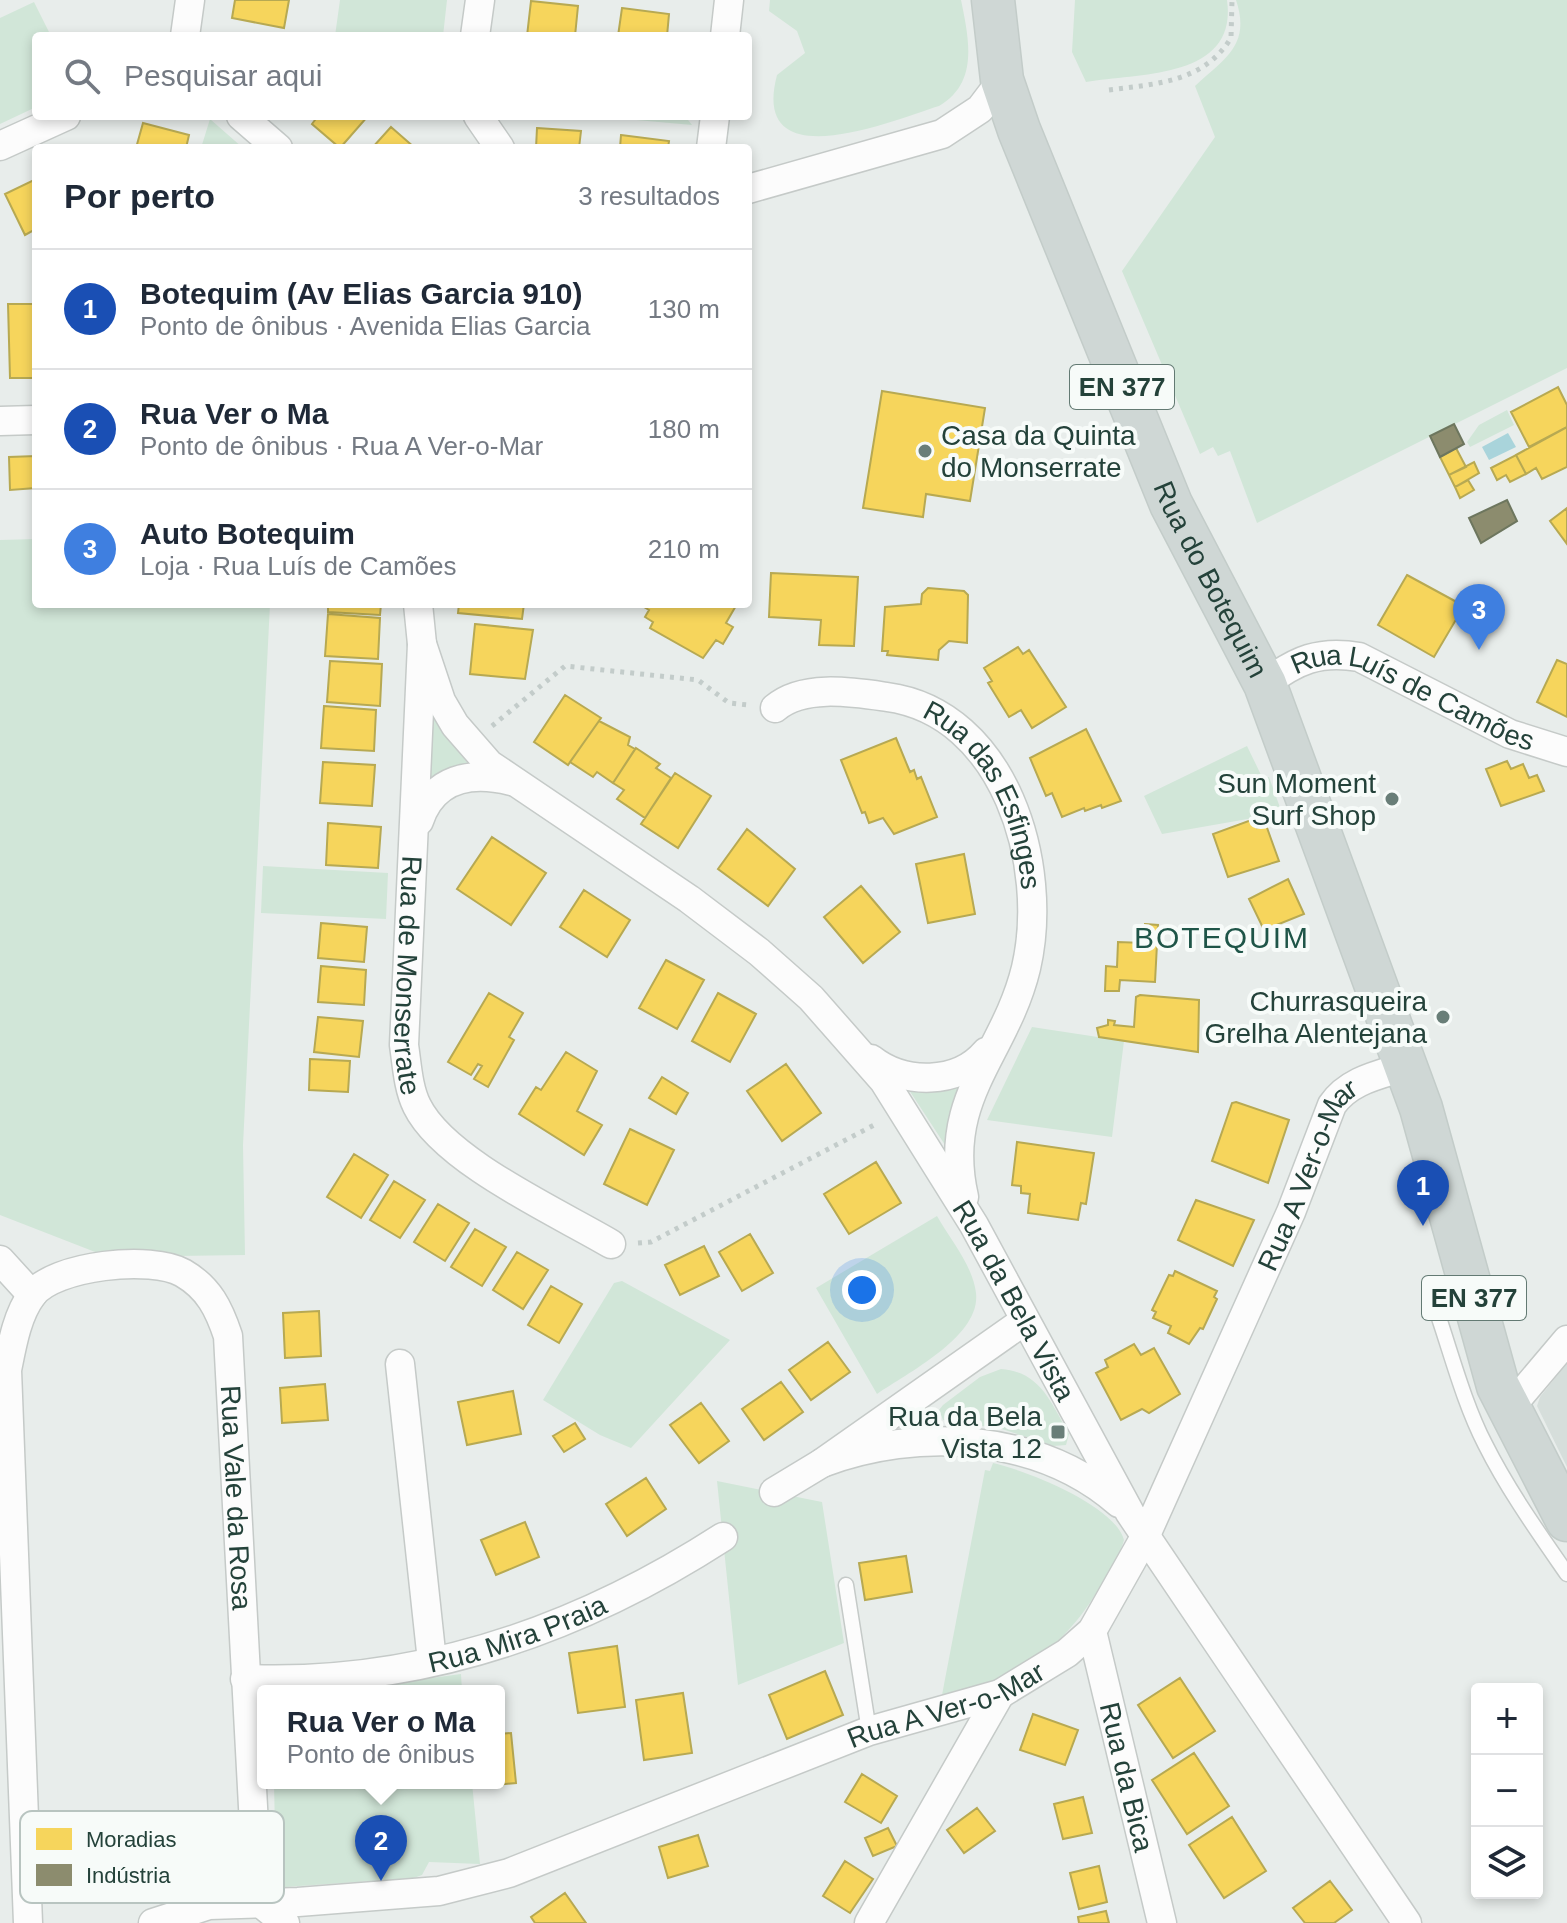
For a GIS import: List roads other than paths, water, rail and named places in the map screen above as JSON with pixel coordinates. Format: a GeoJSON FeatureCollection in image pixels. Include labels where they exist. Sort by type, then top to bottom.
{"type":"FeatureCollection","features":[{"type":"Feature","properties":{"kind":"main road","name":"Rua do Botequim"},"geometry":{"type":"LineString","coordinates":[[993,0],[1002,80],[1153,462],[1204,572],[1265,684],[1407,1066]]}},
{"type":"Feature","properties":{"kind":"main road","name":"EN 377"},"geometry":{"type":"LineString","coordinates":[[1407,1066],[1435,1151],[1489,1358],[1507,1411],[1567,1520]]}},
{"type":"Feature","properties":{"kind":"street"},"geometry":{"type":"LineString","coordinates":[[186,32],[190,0]]}},
{"type":"Feature","properties":{"kind":"street"},"geometry":{"type":"LineString","coordinates":[[476,32],[480,0]]}},
{"type":"Feature","properties":{"kind":"street"},"geometry":{"type":"LineString","coordinates":[[725,32],[729,0]]}},
{"type":"Feature","properties":{"kind":"street"},"geometry":{"type":"LineString","coordinates":[[752,188],[942,134],[980,109],[1002,80]]}},
{"type":"Feature","properties":{"kind":"street"},"geometry":{"type":"LineString","coordinates":[[0,146],[57,120]]}},
{"type":"Feature","properties":{"kind":"street"},"geometry":{"type":"LineString","coordinates":[[246,120],[273,144]]}},
{"type":"Feature","properties":{"kind":"street"},"geometry":{"type":"LineString","coordinates":[[481,120],[497,144]]}},
{"type":"Feature","properties":{"kind":"street"},"geometry":{"type":"LineString","coordinates":[[712,144],[714,120]]}},
{"type":"Feature","properties":{"kind":"street"},"geometry":{"type":"LineString","coordinates":[[0,421],[32,420]]}},
{"type":"Feature","properties":{"kind":"street","name":"Rua de Monserrate"},"geometry":{"type":"LineString","coordinates":[[418,608],[422,644],[404,1045],[416,1105],[434,1131],[457,1153],[611,1244]]}},
{"type":"Feature","properties":{"kind":"street","name":"Rua da Bela Vista"},"geometry":{"type":"LineString","coordinates":[[422,644],[441,701],[470,744],[511,781],[689,899],[759,952],[811,998],[856,1047],[904,1109],[974,1225],[1130,1513],[1407,1923]]}},
{"type":"Feature","properties":{"kind":"street","name":"Rua Luís de Camões"},"geometry":{"type":"LineString","coordinates":[[1265,684],[1289,666],[1312,655],[1338,653],[1359,657],[1510,734],[1567,752]]}},
{"type":"Feature","properties":{"kind":"street","name":"Rua das Esfinges"},"geometry":{"type":"LineString","coordinates":[[775,708],[786,699],[819,692],[904,699],[951,720],[986,757],[1017,818],[1025,850],[1030,902],[1026,967],[1016,1001],[973,1084],[962,1118],[960,1181],[974,1225]]}},
{"type":"Feature","properties":{"kind":"street"},"geometry":{"type":"LineString","coordinates":[[415,832],[423,809],[434,793],[450,782],[469,776],[490,775],[511,781]]}},
{"type":"Feature","properties":{"kind":"street","name":"Rua das Esfinges"},"geometry":{"type":"LineString","coordinates":[[856,1047],[879,1065],[898,1074],[936,1077],[967,1068],[997,1040]]}},
{"type":"Feature","properties":{"kind":"street","name":"Rua A Ver-o-Mar"},"geometry":{"type":"LineString","coordinates":[[284,1902],[439,1891],[509,1873],[869,1731],[1000,1694],[1067,1653],[1092,1631],[1145,1537],[1291,1212],[1332,1105],[1341,1092],[1354,1084],[1407,1066]]}},
{"type":"Feature","properties":{"kind":"street"},"geometry":{"type":"LineString","coordinates":[[0,1260],[32,1295],[14,1335],[7,1370],[24,1811]]}},
{"type":"Feature","properties":{"kind":"street","name":"Rua Vale da Rosa"},"geometry":{"type":"LineString","coordinates":[[32,1295],[51,1278],[64,1274],[92,1267],[147,1265],[180,1270],[202,1286],[220,1311],[228,1336],[253,1811]]}},
{"type":"Feature","properties":{"kind":"street"},"geometry":{"type":"LineString","coordinates":[[774,1492],[822,1463],[1024,1321]]}},
{"type":"Feature","properties":{"kind":"street"},"geometry":{"type":"LineString","coordinates":[[1507,1411],[1567,1340]]}},
{"type":"Feature","properties":{"kind":"street"},"geometry":{"type":"LineString","coordinates":[[400,1364],[432,1661]]}},
{"type":"Feature","properties":{"kind":"street"},"geometry":{"type":"LineString","coordinates":[[822,1463],[857,1450],[897,1442],[945,1440],[989,1445],[1075,1472],[1130,1513]]}},
{"type":"Feature","properties":{"kind":"street","name":"Rua Mira Praia"},"geometry":{"type":"LineString","coordinates":[[245,1679],[338,1676],[495,1647],[561,1624],[652,1580],[723,1537]]}},
{"type":"Feature","properties":{"kind":"street","name":"Rua da Bica"},"geometry":{"type":"LineString","coordinates":[[1092,1631],[1162,1923]]}},
{"type":"Feature","properties":{"kind":"street"},"geometry":{"type":"LineString","coordinates":[[869,1923],[1000,1694]]}},
{"type":"Feature","properties":{"kind":"street"},"geometry":{"type":"LineString","coordinates":[[27,1903],[28,1923]]}},
{"type":"Feature","properties":{"kind":"street","name":"Rua A Ver-o-Mar"},"geometry":{"type":"LineString","coordinates":[[153,1923],[209,1905],[234,1903]]}},
{"type":"Feature","properties":{"kind":"street"},"geometry":{"type":"LineString","coordinates":[[260,1903],[285,1923]]}},
{"type":"Feature","properties":{"kind":"lane"},"geometry":{"type":"LineString","coordinates":[[1468,1276],[1449,1285],[1441,1296],[1439,1318],[1484,1443],[1510,1490],[1567,1574]]}},
{"type":"Feature","properties":{"kind":"lane"},"geometry":{"type":"LineString","coordinates":[[846,1585],[869,1731]]}},
{"type":"Feature","properties":{"kind":"water"},"geometry":{"type":"Polygon","coordinates":[[[1508,433],[1516,447],[1489,460],[1482,447],[1508,433]]]}},
{"type":"Feature","properties":{"kind":"place","name":"Casa da Quinta do Monserrate"},"geometry":{"type":"Point","coordinates":[925,451]}},
{"type":"Feature","properties":{"kind":"place","name":"Auto Botequim"},"geometry":{"type":"Point","coordinates":[1479,650]}},
{"type":"Feature","properties":{"kind":"place","name":"Sun Moment Surf Shop"},"geometry":{"type":"Point","coordinates":[1392,799]}},
{"type":"Feature","properties":{"kind":"place","name":"Churrasqueira Grelha Alentejana"},"geometry":{"type":"Point","coordinates":[1443,1017]}},
{"type":"Feature","properties":{"kind":"place","name":"Botequim (Av Elias Garcia 910)"},"geometry":{"type":"Point","coordinates":[1423,1226]}},
{"type":"Feature","properties":{"kind":"place","name":"Rua da Bela Vista 12"},"geometry":{"type":"Point","coordinates":[1058,1432]}},
{"type":"Feature","properties":{"kind":"place","name":"Rua Ver o Ma"},"geometry":{"type":"Point","coordinates":[381,1881]}},
{"type":"Feature","properties":{"kind":"district","name":"BOTEQUIM"},"geometry":{"type":"Point","coordinates":[1222,937]}}]}
